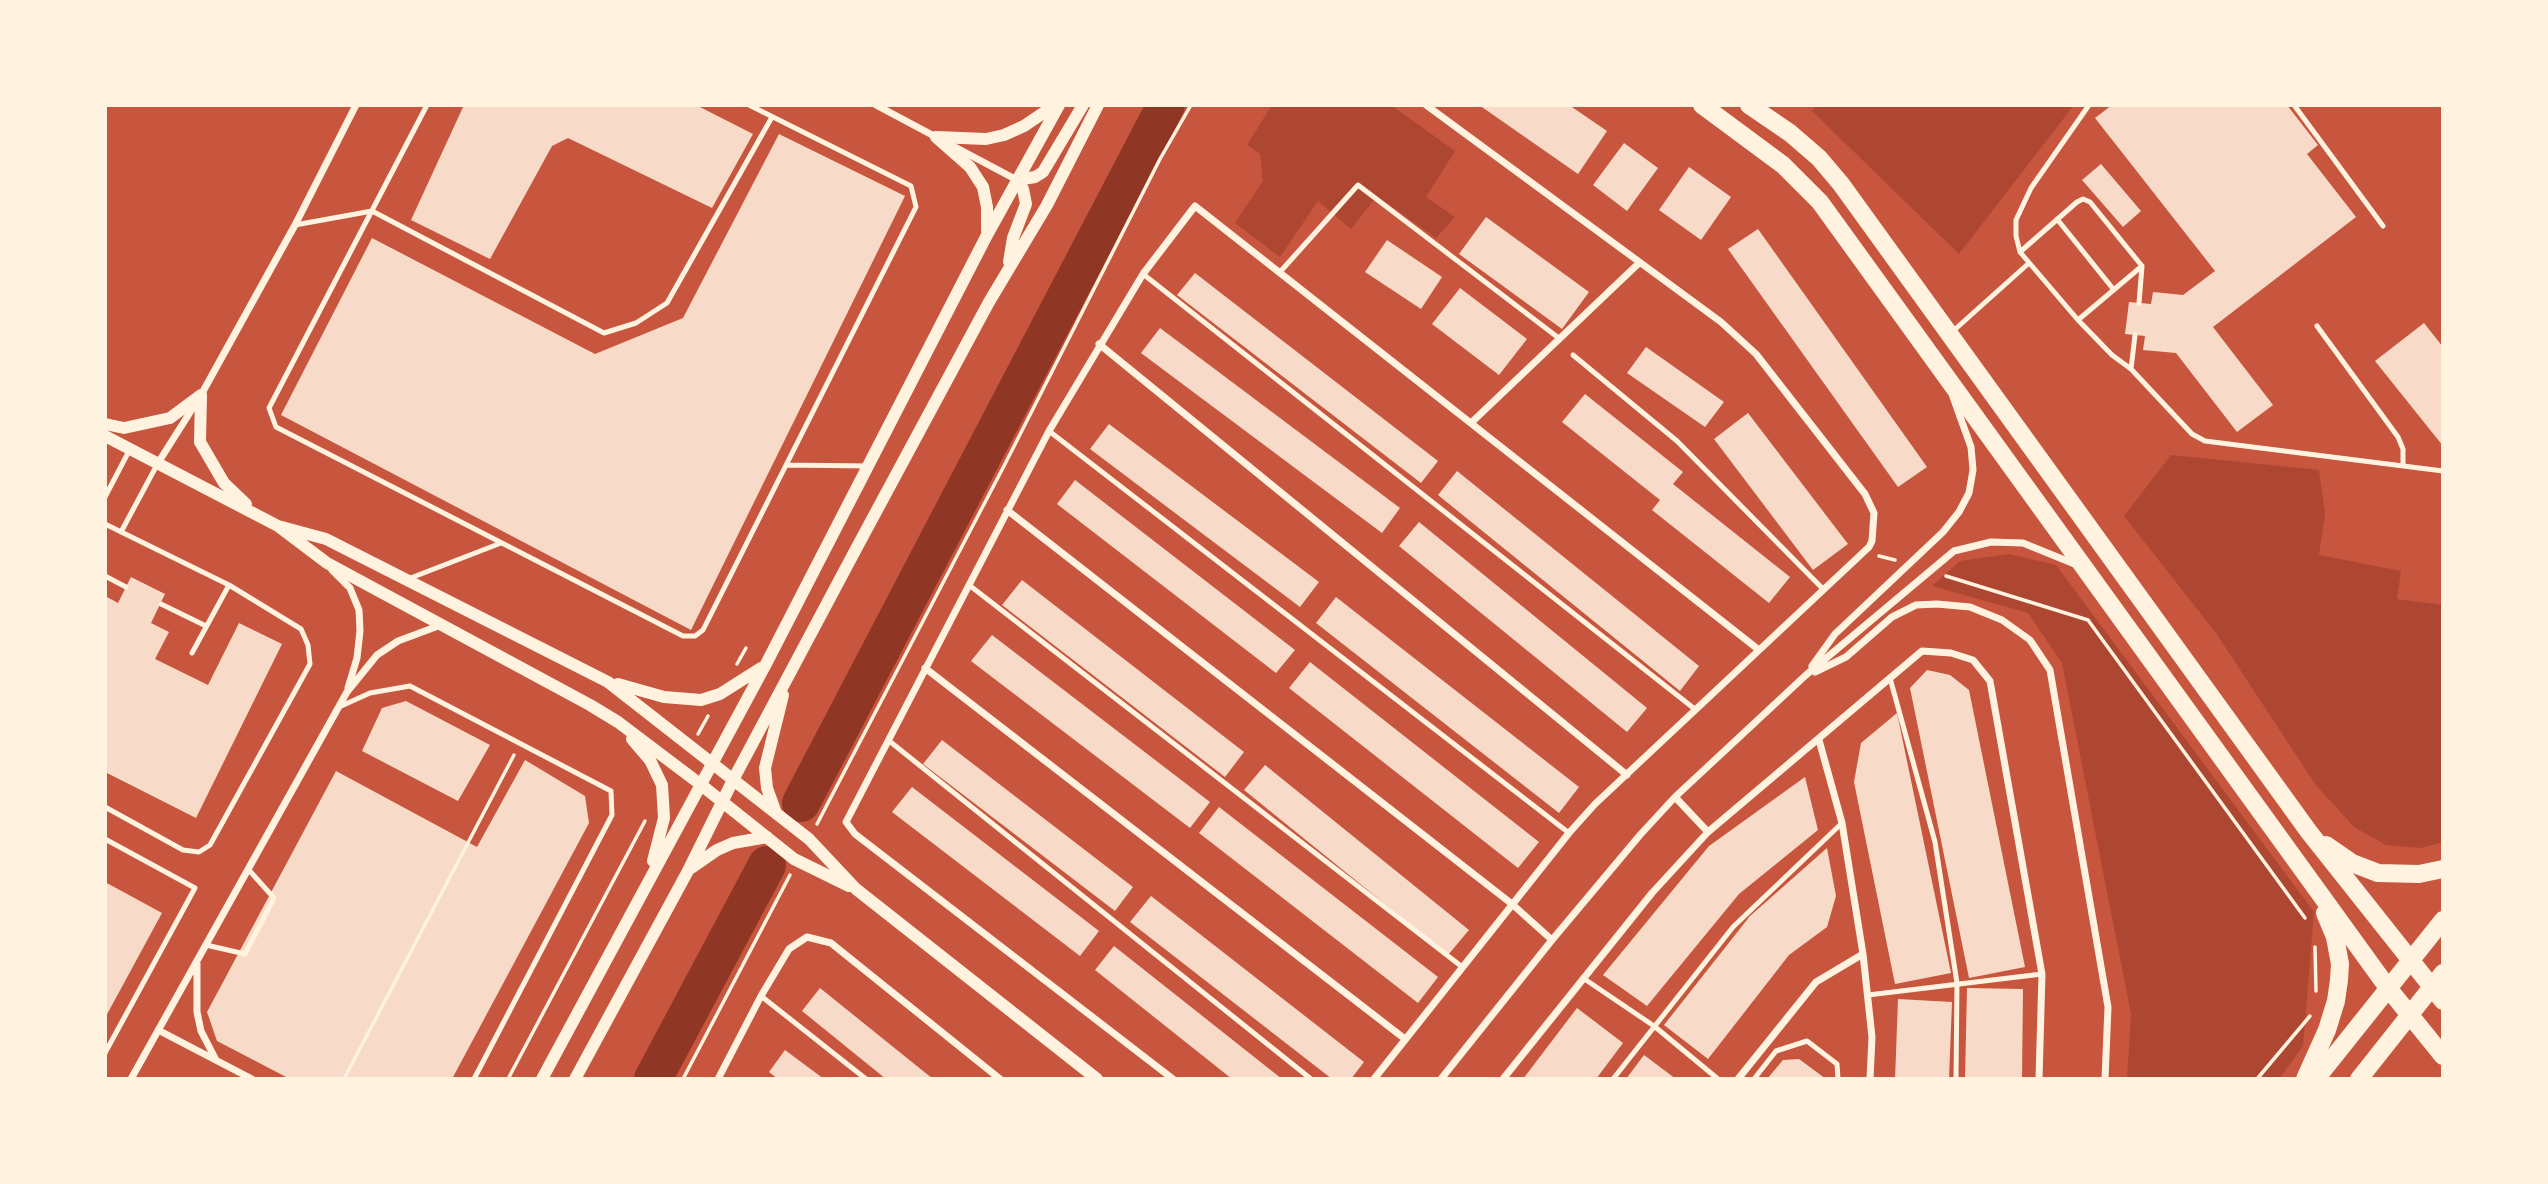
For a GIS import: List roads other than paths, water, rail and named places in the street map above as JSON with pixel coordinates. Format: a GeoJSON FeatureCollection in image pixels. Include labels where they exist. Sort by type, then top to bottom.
{"type":"FeatureCollection","features":[{"type":"Feature","properties":{"kind":"main road"},"geometry":{"type":"LineString","coordinates":[[1702,105],[1748,137],[1803,183],[1820,202],[2388,988],[2443,1056]]}},
{"type":"Feature","properties":{"kind":"main road"},"geometry":{"type":"LineString","coordinates":[[1749,105],[1819,158],[1841,184],[2309,832],[2411,961],[2439,987],[2409,1015],[2359,1079]]}},
{"type":"Feature","properties":{"kind":"main road"},"geometry":{"type":"LineString","coordinates":[[2309,832],[2352,863],[2378,873],[2419,874],[2443,869]]}},
{"type":"Feature","properties":{"kind":"main road"},"geometry":{"type":"LineString","coordinates":[[2305,1079],[2327,1030],[2336,1002],[2340,964],[2335,937],[2314,885]]}},
{"type":"Feature","properties":{"kind":"main road"},"geometry":{"type":"LineString","coordinates":[[2316,1079],[2443,920]]}},
{"type":"Feature","properties":{"kind":"street"},"geometry":{"type":"LineString","coordinates":[[158,463],[201,395],[295,225],[356,105]]}},
{"type":"Feature","properties":{"kind":"street"},"geometry":{"type":"LineString","coordinates":[[876,105],[1017,180],[1023,189],[1026,205],[1013,238],[1007,272]]}},
{"type":"Feature","properties":{"kind":"street"},"geometry":{"type":"LineString","coordinates":[[936,137],[986,139],[1004,135],[1057,105]]}},
{"type":"Feature","properties":{"kind":"street"},"geometry":{"type":"LineString","coordinates":[[542,1079],[766,664],[1057,105]]}},
{"type":"Feature","properties":{"kind":"street"},"geometry":{"type":"LineString","coordinates":[[1017,180],[1035,177],[1043,172],[1083,105]]}},
{"type":"Feature","properties":{"kind":"street"},"geometry":{"type":"LineString","coordinates":[[575,1079],[689,869],[790,671],[1046,205],[1098,105]]}},
{"type":"Feature","properties":{"kind":"street"},"geometry":{"type":"LineString","coordinates":[[1374,1079],[1569,833],[1864,552],[1872,541],[1874,513],[1865,494],[1756,354],[1721,322],[1426,105]]}},
{"type":"Feature","properties":{"kind":"street"},"geometry":{"type":"LineString","coordinates":[[936,137],[970,167],[983,187],[987,207],[987,235]]}},
{"type":"Feature","properties":{"kind":"street"},"geometry":{"type":"LineString","coordinates":[[1172,1079],[855,834],[846,822],[1049,431],[1143,274],[1195,206],[1759,650]]}},
{"type":"Feature","properties":{"kind":"street"},"geometry":{"type":"LineString","coordinates":[[1472,422],[1639,263]]}},
{"type":"Feature","properties":{"kind":"street"},"geometry":{"type":"LineString","coordinates":[[1100,344],[1627,775]]}},
{"type":"Feature","properties":{"kind":"street"},"geometry":{"type":"LineString","coordinates":[[1806,675],[1835,634],[1943,532],[1959,512],[1969,493],[1973,470],[1971,447],[1944,373]]}},
{"type":"Feature","properties":{"kind":"street"},"geometry":{"type":"LineString","coordinates":[[105,424],[124,428],[170,418],[201,395]]}},
{"type":"Feature","properties":{"kind":"street"},"geometry":{"type":"LineString","coordinates":[[201,395],[200,442],[224,484],[259,516]]}},
{"type":"Feature","properties":{"kind":"street"},"geometry":{"type":"LineString","coordinates":[[105,436],[278,526],[327,563],[590,705],[618,722],[700,783],[799,862],[856,889]]}},
{"type":"Feature","properties":{"kind":"street"},"geometry":{"type":"LineString","coordinates":[[1007,510],[1512,904],[1552,940]]}},
{"type":"Feature","properties":{"kind":"street"},"geometry":{"type":"LineString","coordinates":[[278,526],[326,539],[608,682],[810,839],[856,889],[1097,1079]]}},
{"type":"Feature","properties":{"kind":"street"},"geometry":{"type":"LineString","coordinates":[[1441,1079],[1552,940],[1675,797],[1806,675],[1954,551],[1991,542],[2023,543],[2085,568]]}},
{"type":"Feature","properties":{"kind":"street"},"geometry":{"type":"LineString","coordinates":[[327,563],[349,589],[359,610],[357,659],[347,692]]}},
{"type":"Feature","properties":{"kind":"street"},"geometry":{"type":"LineString","coordinates":[[1806,675],[1846,657],[1892,617],[1916,606],[1937,604],[1970,607],[2003,620],[2030,640],[2050,670],[2106,993],[2108,1007],[2105,1079]]}},
{"type":"Feature","properties":{"kind":"street"},"geometry":{"type":"LineString","coordinates":[[131,1079],[347,692],[377,655],[398,641],[442,625]]}},
{"type":"Feature","properties":{"kind":"street"},"geometry":{"type":"LineString","coordinates":[[1503,1079],[1652,893],[1708,831],[1922,651],[1951,653],[1973,660],[1990,681],[2042,974],[2039,1079]]}},
{"type":"Feature","properties":{"kind":"street"},"geometry":{"type":"LineString","coordinates":[[608,682],[683,700],[701,700],[720,694],[766,664]]}},
{"type":"Feature","properties":{"kind":"street"},"geometry":{"type":"LineString","coordinates":[[925,667],[1405,1039]]}},
{"type":"Feature","properties":{"kind":"street"},"geometry":{"type":"LineString","coordinates":[[776,813],[767,788],[765,768],[790,671]]}},
{"type":"Feature","properties":{"kind":"street"},"geometry":{"type":"LineString","coordinates":[[618,722],[650,760],[662,785],[664,818],[648,881]]}},
{"type":"Feature","properties":{"kind":"street"},"geometry":{"type":"LineString","coordinates":[[1819,740],[1842,823],[1863,954],[1872,1037],[1870,1079]]}},
{"type":"Feature","properties":{"kind":"street"},"geometry":{"type":"LineString","coordinates":[[1675,797],[1708,831]]}},
{"type":"Feature","properties":{"kind":"street"},"geometry":{"type":"LineString","coordinates":[[689,869],[733,843],[767,837]]}},
{"type":"Feature","properties":{"kind":"street"},"geometry":{"type":"LineString","coordinates":[[722,1077],[761,996],[789,949],[807,937],[831,943],[1000,1079]]}},
{"type":"Feature","properties":{"kind":"street"},"geometry":{"type":"LineString","coordinates":[[1738,1079],[1816,982],[1863,954]]}},
{"type":"Feature","properties":{"kind":"street"},"geometry":{"type":"LineString","coordinates":[[197,960],[197,1012],[201,1031],[216,1060]]}},
{"type":"Feature","properties":{"kind":"street"},"geometry":{"type":"LineString","coordinates":[[158,1030],[252,1079]]}},
{"type":"Feature","properties":{"kind":"lane"},"geometry":{"type":"LineString","coordinates":[[427,105],[269,408],[276,427],[683,636],[695,636],[703,630],[916,207],[911,186],[749,105]]}},
{"type":"Feature","properties":{"kind":"lane"},"geometry":{"type":"LineString","coordinates":[[2089,105],[2038,177],[2016,219],[2020,252],[2078,320],[2112,355],[2131,369],[2192,434],[2205,441],[2443,471]]}},
{"type":"Feature","properties":{"kind":"lane"},"geometry":{"type":"LineString","coordinates":[[2294,105],[2384,226]]}},
{"type":"Feature","properties":{"kind":"lane"},"geometry":{"type":"LineString","coordinates":[[295,225],[372,211],[604,333],[636,323],[667,303],[772,117]]}},
{"type":"Feature","properties":{"kind":"lane"},"geometry":{"type":"LineString","coordinates":[[1280,272],[1358,185],[1560,339]]}},
{"type":"Feature","properties":{"kind":"lane"},"geometry":{"type":"LineString","coordinates":[[2020,252],[2083,199],[2090,202],[2142,266],[2139,303]]}},
{"type":"Feature","properties":{"kind":"lane"},"geometry":{"type":"LineString","coordinates":[[2057,219],[2114,290]]}},
{"type":"Feature","properties":{"kind":"lane"},"geometry":{"type":"LineString","coordinates":[[1950,334],[2029,263]]}},
{"type":"Feature","properties":{"kind":"lane"},"geometry":{"type":"LineString","coordinates":[[2078,320],[2142,266]]}},
{"type":"Feature","properties":{"kind":"lane"},"geometry":{"type":"LineString","coordinates":[[1143,274],[1696,710]]}},
{"type":"Feature","properties":{"kind":"lane"},"geometry":{"type":"LineString","coordinates":[[2317,326],[2398,437],[2403,449],[2403,465]]}},
{"type":"Feature","properties":{"kind":"lane"},"geometry":{"type":"LineString","coordinates":[[2131,369],[2135,335]]}},
{"type":"Feature","properties":{"kind":"lane"},"geometry":{"type":"LineString","coordinates":[[1573,355],[1677,441],[1824,590]]}},
{"type":"Feature","properties":{"kind":"lane"},"geometry":{"type":"LineString","coordinates":[[1049,431],[1569,833]]}},
{"type":"Feature","properties":{"kind":"lane"},"geometry":{"type":"LineString","coordinates":[[105,497],[130,449]]}},
{"type":"Feature","properties":{"kind":"lane"},"geometry":{"type":"LineString","coordinates":[[121,532],[158,463]]}},
{"type":"Feature","properties":{"kind":"lane"},"geometry":{"type":"LineString","coordinates":[[786,465],[868,466]]}},
{"type":"Feature","properties":{"kind":"lane"},"geometry":{"type":"LineString","coordinates":[[105,807],[183,850],[199,852],[210,845],[310,664],[309,645],[301,629],[229,585],[106,527]]}},
{"type":"Feature","properties":{"kind":"lane"},"geometry":{"type":"LineString","coordinates":[[408,579],[501,542]]}},
{"type":"Feature","properties":{"kind":"lane"},"geometry":{"type":"LineString","coordinates":[[105,576],[126,587]]}},
{"type":"Feature","properties":{"kind":"lane"},"geometry":{"type":"LineString","coordinates":[[968,584],[1461,966]]}},
{"type":"Feature","properties":{"kind":"lane"},"geometry":{"type":"LineString","coordinates":[[192,653],[229,585]]}},
{"type":"Feature","properties":{"kind":"lane"},"geometry":{"type":"LineString","coordinates":[[161,604],[206,626]]}},
{"type":"Feature","properties":{"kind":"lane"},"geometry":{"type":"LineString","coordinates":[[1890,678],[1935,842],[1957,983],[1956,1079]]}},
{"type":"Feature","properties":{"kind":"lane"},"geometry":{"type":"LineString","coordinates":[[338,707],[370,693],[410,686],[611,791],[612,815],[474,1079]]}},
{"type":"Feature","properties":{"kind":"lane"},"geometry":{"type":"LineString","coordinates":[[888,740],[1311,1079]]}},
{"type":"Feature","properties":{"kind":"lane"},"geometry":{"type":"LineString","coordinates":[[1613,1079],[1733,927],[1842,823]]}},
{"type":"Feature","properties":{"kind":"lane"},"geometry":{"type":"LineString","coordinates":[[105,839],[195,888],[105,1053]]}},
{"type":"Feature","properties":{"kind":"lane"},"geometry":{"type":"LineString","coordinates":[[206,945],[245,954],[274,898],[248,869]]}},
{"type":"Feature","properties":{"kind":"lane"},"geometry":{"type":"LineString","coordinates":[[1868,995],[2042,974]]}},
{"type":"Feature","properties":{"kind":"lane"},"geometry":{"type":"LineString","coordinates":[[1583,978],[1654,1026],[1718,1079]]}},
{"type":"Feature","properties":{"kind":"lane"},"geometry":{"type":"LineString","coordinates":[[761,996],[866,1079]]}},
{"type":"Feature","properties":{"kind":"lane"},"geometry":{"type":"LineString","coordinates":[[1754,1079],[1776,1051],[1807,1041],[1837,1064],[1839,1079]]}},
{"type":"Feature","properties":{"kind":"waterway"},"geometry":{"type":"LineString","coordinates":[[801,803],[1166,105]]}},
{"type":"Feature","properties":{"kind":"waterway"},"geometry":{"type":"LineString","coordinates":[[653,1079],[767,865]]}}]}
